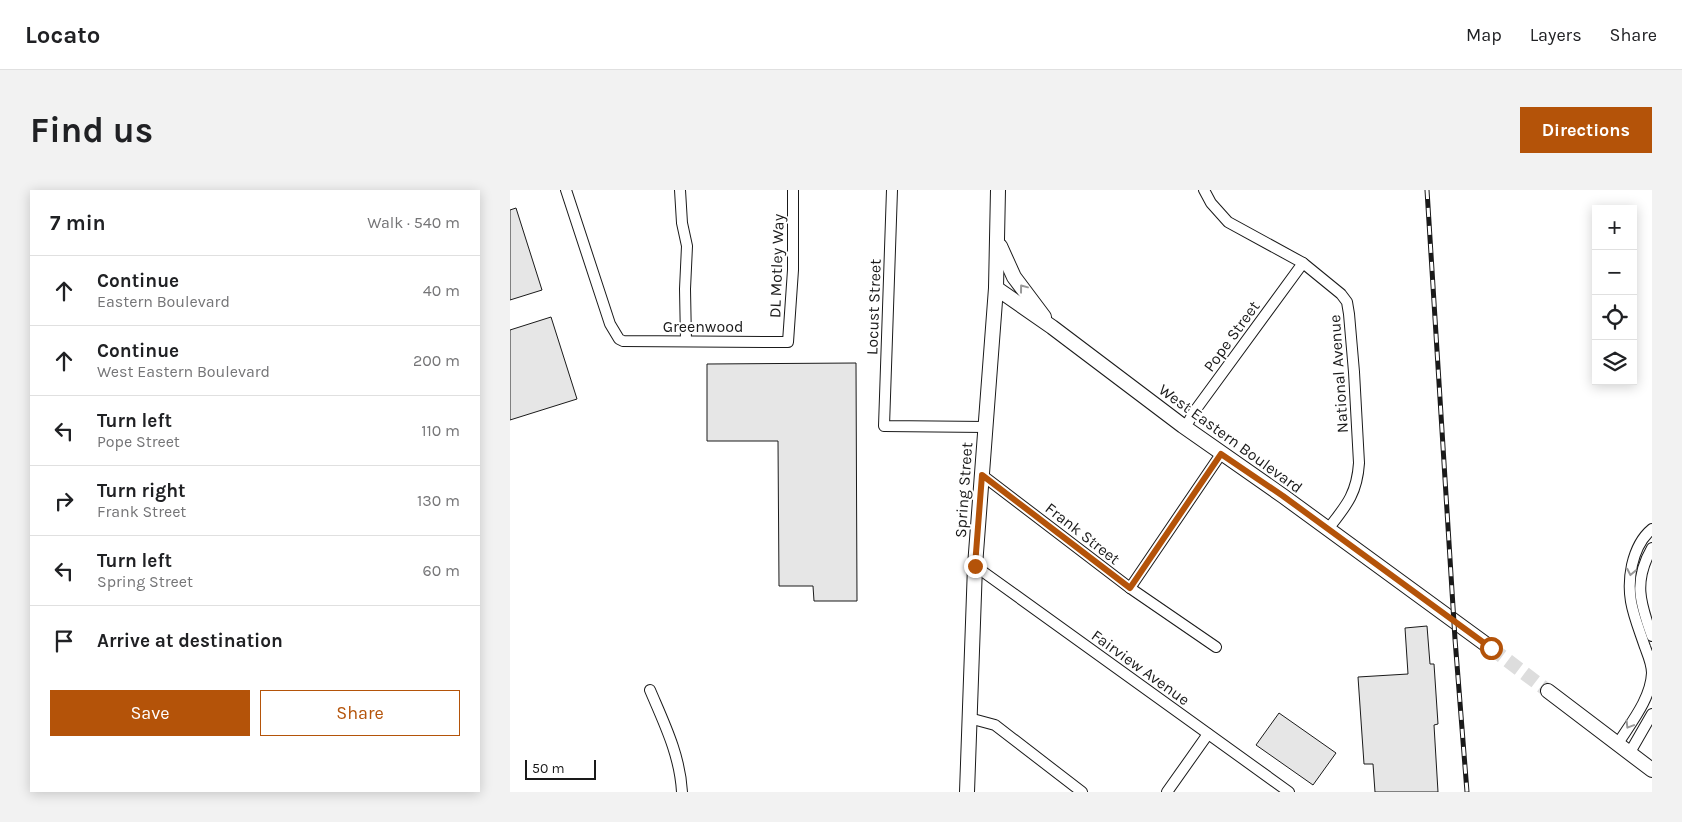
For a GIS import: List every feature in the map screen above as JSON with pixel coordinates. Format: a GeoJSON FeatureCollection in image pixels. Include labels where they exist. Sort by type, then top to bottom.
{"type":"FeatureCollection","features":[{"type":"Feature","properties":{"kind":"main road","name":"Spring Street"},"geometry":{"type":"LineString","coordinates":[[966,792],[975,566],[996,288],[998,190]]}},
{"type":"Feature","properties":{"kind":"main road"},"geometry":{"type":"LineString","coordinates":[[998,239],[1014,277],[1052,327]]}},
{"type":"Feature","properties":{"kind":"main road","name":"West Eastern Boulevard"},"geometry":{"type":"LineString","coordinates":[[996,288],[1052,327],[1221,454],[1283,496],[1491,648]]}},
{"type":"Feature","properties":{"kind":"main road"},"geometry":{"type":"LineString","coordinates":[[1548,691],[1652,770]]}},
{"type":"Feature","properties":{"kind":"street","name":"Greenwood"},"geometry":{"type":"LineString","coordinates":[[566,190],[610,324],[619,339],[623,341],[788,342]]}},
{"type":"Feature","properties":{"kind":"street"},"geometry":{"type":"LineString","coordinates":[[680,190],[682,223],[687,246],[684,289],[686,341]]}},
{"type":"Feature","properties":{"kind":"street","name":"DL Motley Way"},"geometry":{"type":"LineString","coordinates":[[788,342],[793,270],[793,190]]}},
{"type":"Feature","properties":{"kind":"street","name":"Locust Street"},"geometry":{"type":"LineString","coordinates":[[892,190],[884,426],[986,427]]}},
{"type":"Feature","properties":{"kind":"street","name":"National Avenue"},"geometry":{"type":"LineString","coordinates":[[1204,190],[1214,207],[1228,222],[1303,263],[1341,294],[1347,302],[1350,314],[1355,381],[1358,477],[1349,502],[1328,529]]}},
{"type":"Feature","properties":{"kind":"street","name":"Pope Street"},"geometry":{"type":"LineString","coordinates":[[1183,426],[1303,263]]}},
{"type":"Feature","properties":{"kind":"street"},"geometry":{"type":"LineString","coordinates":[[1130,588],[1221,454]]}},
{"type":"Feature","properties":{"kind":"street","name":"Frank Street"},"geometry":{"type":"LineString","coordinates":[[982,475],[1130,588],[1216,647]]}},
{"type":"Feature","properties":{"kind":"street"},"geometry":{"type":"LineString","coordinates":[[1623,749],[1646,697],[1652,673],[1630,602],[1629,587],[1634,554],[1646,534],[1652,530]]}},
{"type":"Feature","properties":{"kind":"street"},"geometry":{"type":"LineString","coordinates":[[1652,548],[1640,576],[1640,597],[1652,636]]}},
{"type":"Feature","properties":{"kind":"street","name":"Fairview Avenue"},"geometry":{"type":"LineString","coordinates":[[975,566],[1289,792]]}},
{"type":"Feature","properties":{"kind":"street"},"geometry":{"type":"LineString","coordinates":[[650,690],[672,743],[680,769],[682,792]]}},
{"type":"Feature","properties":{"kind":"street"},"geometry":{"type":"LineString","coordinates":[[1623,749],[1652,714]]}},
{"type":"Feature","properties":{"kind":"street"},"geometry":{"type":"LineString","coordinates":[[969,718],[995,725],[1082,792]]}},
{"type":"Feature","properties":{"kind":"street"},"geometry":{"type":"LineString","coordinates":[[1167,792],[1208,734]]}},
{"type":"Feature","properties":{"kind":"building"},"geometry":{"type":"Polygon","coordinates":[[[516,208],[542,290],[510,300],[510,210],[516,208]]]}},
{"type":"Feature","properties":{"kind":"building"},"geometry":{"type":"Polygon","coordinates":[[[551,317],[577,399],[510,420],[510,330],[551,317]]]}},
{"type":"Feature","properties":{"kind":"building"},"geometry":{"type":"Polygon","coordinates":[[[856,363],[857,601],[814,601],[813,586],[779,586],[778,441],[707,441],[707,364],[856,363]]]}},
{"type":"Feature","properties":{"kind":"building"},"geometry":{"type":"Polygon","coordinates":[[[1427,626],[1430,664],[1434,664],[1438,724],[1434,725],[1438,792],[1375,792],[1373,764],[1364,764],[1358,677],[1408,674],[1405,628],[1427,626]]]}},
{"type":"Feature","properties":{"kind":"building"},"geometry":{"type":"Polygon","coordinates":[[[1279,713],[1336,753],[1313,785],[1256,745],[1279,713]]]}},
{"type":"Feature","properties":{"kind":"tunnel"},"geometry":{"type":"LineString","coordinates":[[1491,648],[1548,691]]}},
{"type":"Feature","properties":{"kind":"railway"},"geometry":{"type":"LineString","coordinates":[[1427,190],[1455,639],[1467,792]]}},
{"type":"Feature","properties":{"kind":"route"},"geometry":{"type":"LineString","coordinates":[[975,566],[982,475],[1130,588],[1221,454],[1283,496],[1491,648]]}}]}
